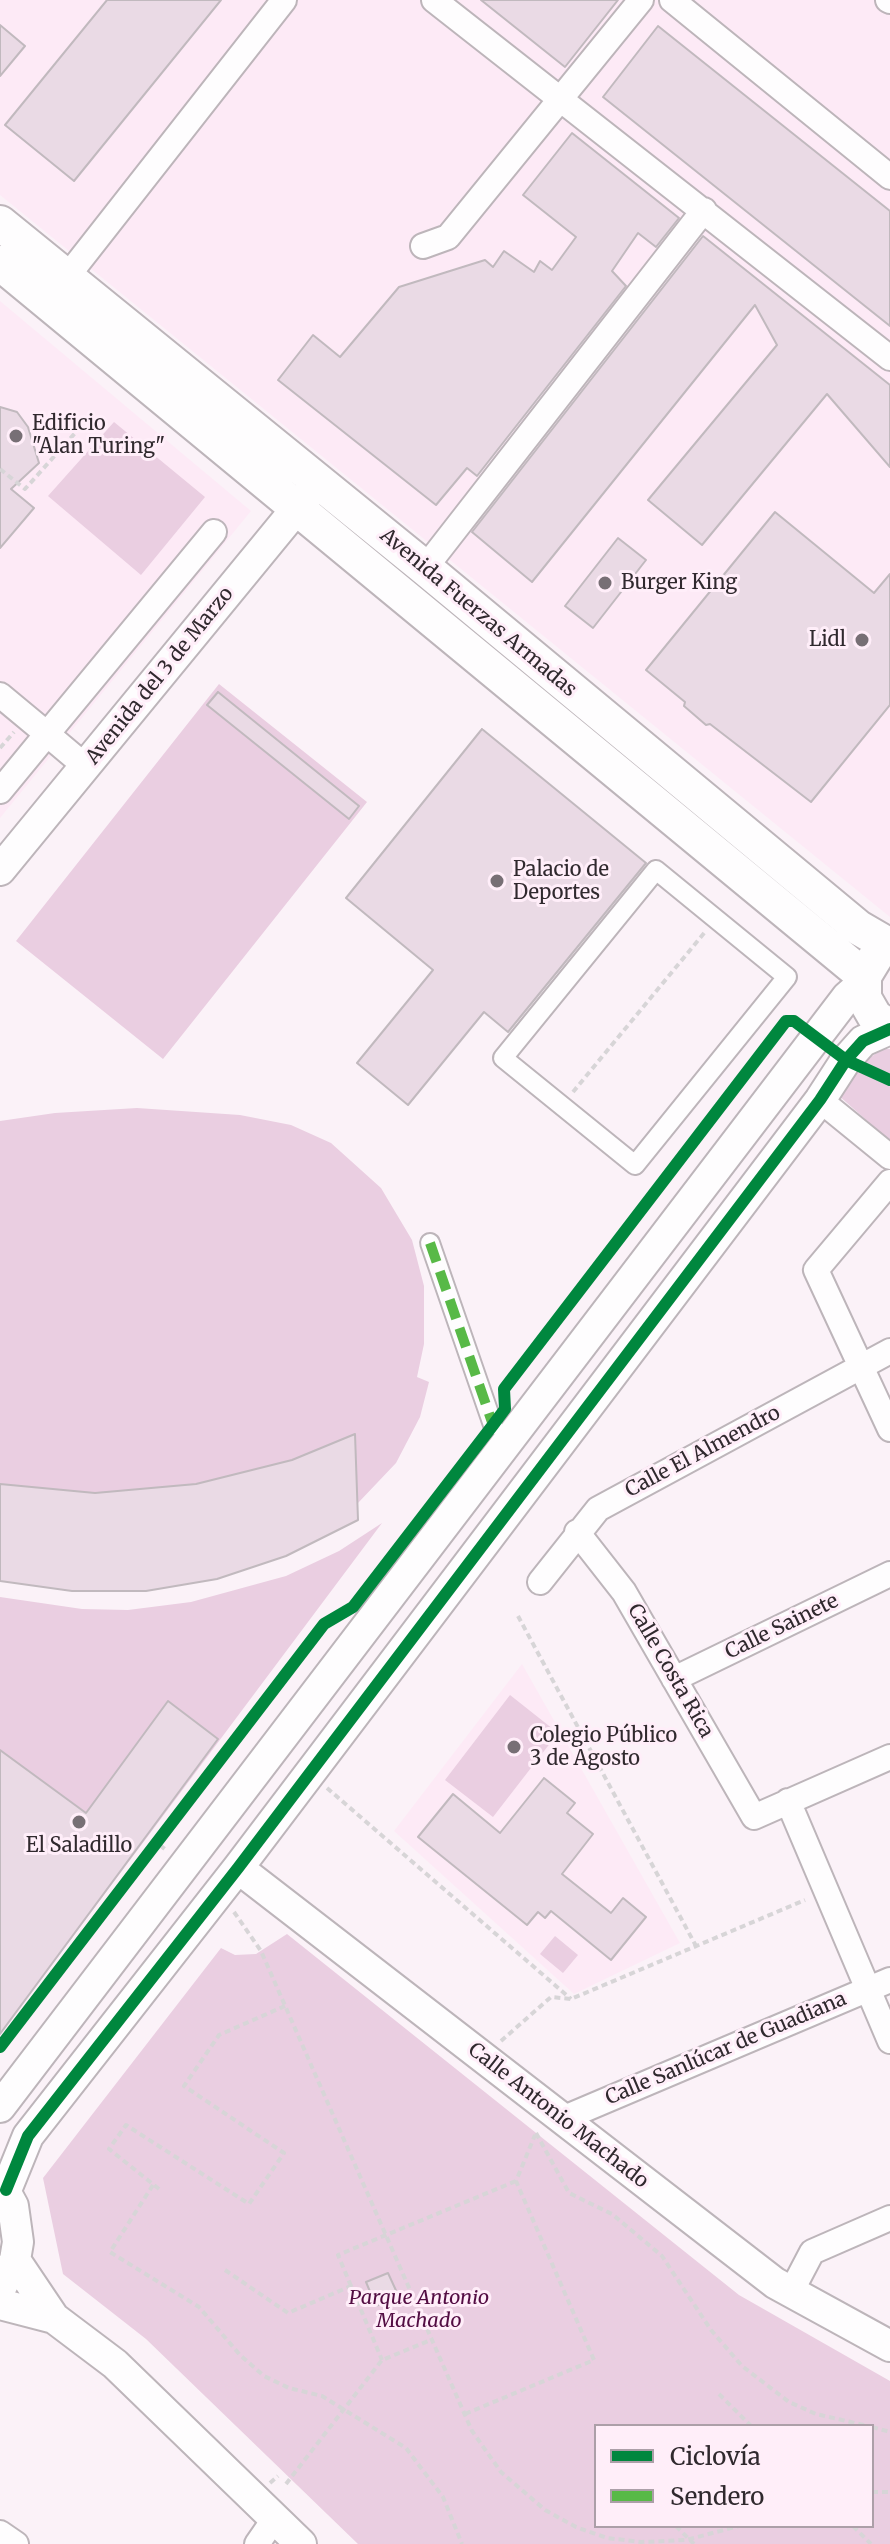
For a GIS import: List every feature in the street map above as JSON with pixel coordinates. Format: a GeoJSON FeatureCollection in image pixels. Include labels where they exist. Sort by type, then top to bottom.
{"type":"FeatureCollection","features":[{"type":"Feature","properties":{"kind":"main road","name":"Avenida Fuerzas Armadas"},"geometry":{"type":"LineString","coordinates":[[0,223],[56,289],[308,495],[864,980]]}},
{"type":"Feature","properties":{"kind":"main road","name":"Avenida Fuerzas Armadas"},"geometry":{"type":"LineString","coordinates":[[0,263],[56,289]]}},
{"type":"Feature","properties":{"kind":"main road","name":"Avenida Fuerzas Armadas"},"geometry":{"type":"LineString","coordinates":[[308,495],[425,568],[859,928],[890,948]]}},
{"type":"Feature","properties":{"kind":"main road"},"geometry":{"type":"LineString","coordinates":[[890,948],[875,958],[864,980],[870,1012],[890,1028]]}},
{"type":"Feature","properties":{"kind":"street"},"geometry":{"type":"LineString","coordinates":[[56,289],[284,0]]}},
{"type":"Feature","properties":{"kind":"street"},"geometry":{"type":"LineString","coordinates":[[434,0],[890,358]]}},
{"type":"Feature","properties":{"kind":"street"},"geometry":{"type":"LineString","coordinates":[[423,246],[448,237],[641,0]]}},
{"type":"Feature","properties":{"kind":"street"},"geometry":{"type":"LineString","coordinates":[[672,0],[890,177]]}},
{"type":"Feature","properties":{"kind":"street"},"geometry":{"type":"LineString","coordinates":[[425,568],[704,210]]}},
{"type":"Feature","properties":{"kind":"street","name":"Avenida del 3 de Marzo"},"geometry":{"type":"LineString","coordinates":[[0,870],[308,495]]}},
{"type":"Feature","properties":{"kind":"street"},"geometry":{"type":"LineString","coordinates":[[0,791],[214,532]]}},
{"type":"Feature","properties":{"kind":"street"},"geometry":{"type":"LineString","coordinates":[[0,695],[85,766]]}},
{"type":"Feature","properties":{"kind":"street"},"geometry":{"type":"LineString","coordinates":[[656,870],[787,977],[635,1165],[562,1105],[503,1058],[656,870]]}},
{"type":"Feature","properties":{"kind":"street"},"geometry":{"type":"LineString","coordinates":[[0,2107],[838,1009],[864,980]]}},
{"type":"Feature","properties":{"kind":"street"},"geometry":{"type":"LineString","coordinates":[[0,2289],[15,2260],[18,2224],[3,2186],[28,2136],[238,1868],[820,1100],[839,1068],[863,1041],[890,1028]]}},
{"type":"Feature","properties":{"kind":"street"},"geometry":{"type":"LineString","coordinates":[[820,1100],[890,1157]]}},
{"type":"Feature","properties":{"kind":"street"},"geometry":{"type":"LineString","coordinates":[[890,1182],[816,1270],[890,1429]]}},
{"type":"Feature","properties":{"kind":"street"},"geometry":{"type":"LineString","coordinates":[[430,1243],[493,1425]]}},
{"type":"Feature","properties":{"kind":"street","name":"Calle El Almendro"},"geometry":{"type":"LineString","coordinates":[[540,1582],[598,1509],[890,1351]]}},
{"type":"Feature","properties":{"kind":"street","name":"Calle Costa Rica"},"geometry":{"type":"LineString","coordinates":[[577,1532],[624,1592],[754,1817],[788,1801]]}},
{"type":"Feature","properties":{"kind":"street","name":"Calle Sainete"},"geometry":{"type":"LineString","coordinates":[[674,1679],[890,1574]]}},
{"type":"Feature","properties":{"kind":"street"},"geometry":{"type":"LineString","coordinates":[[890,1757],[788,1801],[879,1984],[890,2041]]}},
{"type":"Feature","properties":{"kind":"street","name":"Calle Antonio Machado"},"geometry":{"type":"LineString","coordinates":[[238,1868],[546,2127],[775,2283],[890,2346]]}},
{"type":"Feature","properties":{"kind":"street","name":"Calle Sanlúcar de Guadiana"},"geometry":{"type":"LineString","coordinates":[[546,2127],[879,1984]]}},
{"type":"Feature","properties":{"kind":"street"},"geometry":{"type":"LineString","coordinates":[[791,2292],[812,2252],[890,2218]]}},
{"type":"Feature","properties":{"kind":"street"},"geometry":{"type":"LineString","coordinates":[[15,2260],[54,2318],[115,2364],[301,2544]]}},
{"type":"Feature","properties":{"kind":"street"},"geometry":{"type":"LineString","coordinates":[[0,2304],[54,2318]]}},
{"type":"Feature","properties":{"kind":"street"},"geometry":{"type":"LineString","coordinates":[[257,2544],[275,2518]]}},
{"type":"Feature","properties":{"kind":"street"},"geometry":{"type":"LineString","coordinates":[[0,2533],[16,2544]]}},
{"type":"Feature","properties":{"kind":"path"},"geometry":{"type":"LineString","coordinates":[[0,469],[25,489],[93,413]]}},
{"type":"Feature","properties":{"kind":"path"},"geometry":{"type":"LineString","coordinates":[[562,1105],[716,918]]}},
{"type":"Feature","properties":{"kind":"path"},"geometry":{"type":"LineString","coordinates":[[518,1616],[696,1946]]}},
{"type":"Feature","properties":{"kind":"path"},"geometry":{"type":"LineString","coordinates":[[319,1781],[571,1999]]}},
{"type":"Feature","properties":{"kind":"path"},"geometry":{"type":"LineString","coordinates":[[147,1854],[166,1830]]}},
{"type":"Feature","properties":{"kind":"path"},"geometry":{"type":"LineString","coordinates":[[501,2041],[551,1997],[571,1999],[815,1896]]}},
{"type":"Feature","properties":{"kind":"path"},"geometry":{"type":"LineString","coordinates":[[230,1906],[261,1951],[383,2235],[465,2414],[501,2472],[545,2510],[576,2527],[607,2538],[692,2542],[733,2528]]}},
{"type":"Feature","properties":{"kind":"path"},"geometry":{"type":"LineString","coordinates":[[285,2006],[219,2035],[184,2086],[284,2153],[249,2204],[126,2125],[109,2149],[156,2187],[110,2252],[199,2307],[240,2355],[264,2376],[289,2388],[322,2396],[406,2448],[443,2497],[462,2544]]}},
{"type":"Feature","properties":{"kind":"path"},"geometry":{"type":"LineString","coordinates":[[382,2360],[338,2255],[516,2181],[546,2127]]}},
{"type":"Feature","properties":{"kind":"path"},"geometry":{"type":"LineString","coordinates":[[546,2127],[569,2193],[612,2214],[662,2256],[711,2330],[742,2366],[789,2402],[816,2414],[861,2424]]}},
{"type":"Feature","properties":{"kind":"path"},"geometry":{"type":"LineString","coordinates":[[465,2414],[594,2360],[516,2181]]}},
{"type":"Feature","properties":{"kind":"path"},"geometry":{"type":"LineString","coordinates":[[225,2270],[288,2313],[351,2286]]}},
{"type":"Feature","properties":{"kind":"path"},"geometry":{"type":"LineString","coordinates":[[286,2484],[382,2360],[431,2340]]}},
{"type":"Feature","properties":{"kind":"path"},"geometry":{"type":"LineString","coordinates":[[719,2394],[749,2424]]}},
{"type":"Feature","properties":{"kind":"path"},"geometry":{"type":"LineString","coordinates":[[855,2528],[871,2544]]}},
{"type":"Feature","properties":{"kind":"shaded area"},"geometry":{"type":"Polygon","coordinates":[[[0,0],[890,0],[890,917],[0,195],[0,0]]]}},
{"type":"Feature","properties":{"kind":"shaded area"},"geometry":{"type":"Polygon","coordinates":[[[0,301],[251,511],[0,818],[0,301]]]}},
{"type":"Feature","properties":{"kind":"shaded area","name":"Colegio Público 3 de Agosto"},"geometry":{"type":"Polygon","coordinates":[[[522,1664],[680,1943],[574,1994],[394,1831],[522,1664]]]}},
{"type":"Feature","properties":{"kind":"green space"},"geometry":{"type":"Polygon","coordinates":[[[114,422],[205,497],[141,575],[48,496],[114,422]]]}},
{"type":"Feature","properties":{"kind":"green space"},"geometry":{"type":"Polygon","coordinates":[[[219,684],[367,802],[163,1059],[16,941],[219,684]]]}},
{"type":"Feature","properties":{"kind":"green space"},"geometry":{"type":"Polygon","coordinates":[[[882,1049],[890,1049],[890,1141],[838,1095],[860,1065],[882,1049]]]}},
{"type":"Feature","properties":{"kind":"green space"},"geometry":{"type":"Polygon","coordinates":[[[137,1108],[240,1115],[291,1125],[331,1143],[381,1188],[412,1240],[424,1286],[424,1344],[417,1377],[429,1382],[420,1417],[396,1463],[358,1503],[358,1520],[286,1556],[217,1579],[146,1591],[72,1591],[0,1581],[0,1121],[55,1113],[137,1108]]]}},
{"type":"Feature","properties":{"kind":"green space","name":"El Saladillo"},"geometry":{"type":"Polygon","coordinates":[[[382,1523],[0,2034],[0,1597],[82,1609],[128,1610],[191,1602],[286,1576],[339,1551],[382,1523]]]}},
{"type":"Feature","properties":{"kind":"green space"},"geometry":{"type":"Polygon","coordinates":[[[510,1695],[558,1733],[493,1817],[445,1780],[510,1695]]]}},
{"type":"Feature","properties":{"kind":"green space","name":"Parque Antonio Machado"},"geometry":{"type":"Polygon","coordinates":[[[287,1934],[739,2295],[890,2381],[890,2544],[358,2544],[146,2339],[63,2274],[43,2178],[221,1948],[235,1955],[256,1954],[287,1934]]]}},
{"type":"Feature","properties":{"kind":"green space"},"geometry":{"type":"Polygon","coordinates":[[[555,1936],[578,1955],[563,1973],[540,1954],[555,1936]]]}},
{"type":"Feature","properties":{"kind":"building"},"geometry":{"type":"Polygon","coordinates":[[[107,0],[221,0],[74,181],[5,125],[107,0]]]}},
{"type":"Feature","properties":{"kind":"building"},"geometry":{"type":"Polygon","coordinates":[[[481,0],[618,0],[565,67],[481,0]]]}},
{"type":"Feature","properties":{"kind":"building"},"geometry":{"type":"Polygon","coordinates":[[[0,25],[25,46],[0,76],[0,25]]]}},
{"type":"Feature","properties":{"kind":"building"},"geometry":{"type":"Polygon","coordinates":[[[658,26],[890,211],[890,326],[603,97],[658,26]]]}},
{"type":"Feature","properties":{"kind":"building"},"geometry":{"type":"Polygon","coordinates":[[[572,133],[679,218],[656,247],[638,233],[612,271],[626,286],[477,476],[467,468],[436,505],[278,380],[313,335],[340,357],[399,287],[485,260],[493,267],[504,251],[534,272],[540,261],[552,270],[576,237],[523,195],[572,133]]]}},
{"type":"Feature","properties":{"kind":"building"},"geometry":{"type":"Polygon","coordinates":[[[703,236],[890,385],[890,467],[827,394],[702,545],[648,500],[777,345],[755,305],[532,582],[472,532],[703,236]]]}},
{"type":"Feature","properties":{"kind":"building"},"geometry":{"type":"Polygon","coordinates":[[[0,407],[17,412],[28,427],[39,463],[11,489],[34,508],[0,548],[0,407]]]}},
{"type":"Feature","properties":{"kind":"building"},"geometry":{"type":"Polygon","coordinates":[[[775,512],[874,593],[890,574],[890,705],[811,802],[710,724],[706,725],[684,706],[685,702],[646,670],[775,512]]]}},
{"type":"Feature","properties":{"kind":"building","name":"Burger King"},"geometry":{"type":"Polygon","coordinates":[[[618,538],[646,560],[593,628],[565,606],[618,538]]]}},
{"type":"Feature","properties":{"kind":"building"},"geometry":{"type":"Polygon","coordinates":[[[218,692],[359,806],[349,819],[207,705],[218,692]]]}},
{"type":"Feature","properties":{"kind":"building","name":"Palacio de Deportes"},"geometry":{"type":"Polygon","coordinates":[[[482,729],[646,863],[508,1032],[484,1012],[408,1105],[357,1063],[433,970],[346,898],[482,729]]]}},
{"type":"Feature","properties":{"kind":"building"},"geometry":{"type":"Polygon","coordinates":[[[355,1434],[358,1520],[286,1556],[217,1579],[146,1591],[72,1591],[0,1581],[0,1484],[95,1493],[196,1484],[292,1460],[355,1434]]]}},
{"type":"Feature","properties":{"kind":"building","name":"El Saladillo"},"geometry":{"type":"Polygon","coordinates":[[[168,1701],[218,1739],[0,2034],[0,1750],[86,1813],[168,1701]]]}},
{"type":"Feature","properties":{"kind":"building"},"geometry":{"type":"Polygon","coordinates":[[[544,1778],[575,1803],[567,1813],[593,1834],[562,1874],[611,1913],[623,1898],[646,1917],[611,1960],[551,1911],[545,1918],[538,1912],[527,1925],[418,1837],[453,1794],[500,1833],[544,1778]]]}},
{"type":"Feature","properties":{"kind":"building"},"geometry":{"type":"Polygon","coordinates":[[[388,2273],[399,2297],[376,2306],[366,2282],[388,2273]]]}},
{"type":"Feature","properties":{"kind":"marked path"},"geometry":{"type":"LineString","coordinates":[[430,1243],[493,1425]]}},
{"type":"Feature","properties":{"kind":"cycle path"},"geometry":{"type":"LineString","coordinates":[[0,2047],[324,1624],[353,1607],[493,1425],[505,1409],[504,1389],[786,1021],[794,1021],[846,1060],[890,1080]]}},
{"type":"Feature","properties":{"kind":"cycle path"},"geometry":{"type":"LineString","coordinates":[[6,2190],[28,2136],[238,1868],[820,1100],[846,1060],[863,1041],[890,1029]]}},
{"type":"Feature","properties":{"kind":"place","name":"Edificio \"Alan Turing\""},"geometry":{"type":"Point","coordinates":[16,436]}},
{"type":"Feature","properties":{"kind":"place","name":"Burger King"},"geometry":{"type":"Point","coordinates":[605,583]}},
{"type":"Feature","properties":{"kind":"place","name":"Lidl"},"geometry":{"type":"Point","coordinates":[862,640]}},
{"type":"Feature","properties":{"kind":"place","name":"Palacio de Deportes"},"geometry":{"type":"Point","coordinates":[497,881]}},
{"type":"Feature","properties":{"kind":"place","name":"Colegio Público 3 de Agosto"},"geometry":{"type":"Point","coordinates":[514,1747]}},
{"type":"Feature","properties":{"kind":"place","name":"El Saladillo"},"geometry":{"type":"Point","coordinates":[79,1822]}}]}
